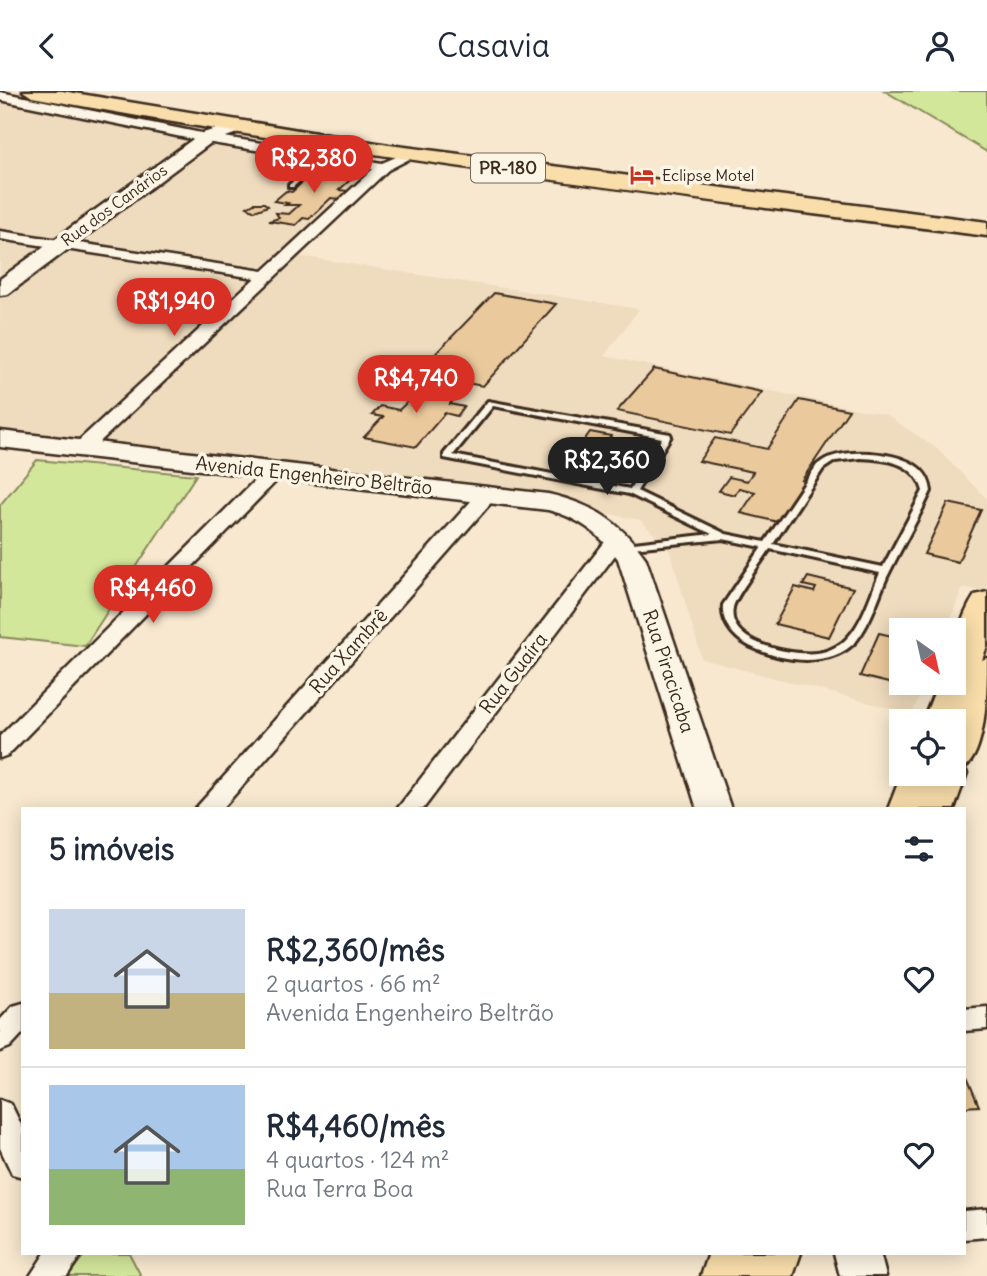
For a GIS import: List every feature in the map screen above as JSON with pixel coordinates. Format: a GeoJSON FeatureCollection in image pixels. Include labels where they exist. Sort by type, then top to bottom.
{"type":"FeatureCollection","features":[{"type":"Feature","properties":{"kind":"main road","name":"PR-180"},"geometry":{"type":"LineString","coordinates":[[32,91],[231,129],[408,156],[987,229]]}},
{"type":"Feature","properties":{"kind":"main road"},"geometry":{"type":"LineString","coordinates":[[946,709],[987,602]]}},
{"type":"Feature","properties":{"kind":"main road"},"geometry":{"type":"LineString","coordinates":[[966,717],[987,669]]}},
{"type":"Feature","properties":{"kind":"main road"},"geometry":{"type":"LineString","coordinates":[[909,807],[931,786]]}},
{"type":"Feature","properties":{"kind":"main road"},"geometry":{"type":"LineString","coordinates":[[727,1276],[734,1255]]}},
{"type":"Feature","properties":{"kind":"main road"},"geometry":{"type":"LineString","coordinates":[[768,1276],[774,1255]]}},
{"type":"Feature","properties":{"kind":"street"},"geometry":{"type":"LineString","coordinates":[[0,96],[206,138],[383,167]]}},
{"type":"Feature","properties":{"kind":"street","name":"Rua dos Canários"},"geometry":{"type":"LineString","coordinates":[[0,289],[206,138],[231,129]]}},
{"type":"Feature","properties":{"kind":"street"},"geometry":{"type":"LineString","coordinates":[[82,448],[383,167],[408,156]]}},
{"type":"Feature","properties":{"kind":"street"},"geometry":{"type":"LineString","coordinates":[[0,235],[269,276]]}},
{"type":"Feature","properties":{"kind":"street","name":"Avenida Engenheiro Beltrão"},"geometry":{"type":"LineString","coordinates":[[0,439],[565,505],[600,521],[621,543]]}},
{"type":"Feature","properties":{"kind":"street"},"geometry":{"type":"LineString","coordinates":[[0,750],[275,470]]}},
{"type":"Feature","properties":{"kind":"street","name":"Rua Xambrê"},"geometry":{"type":"LineString","coordinates":[[209,807],[488,494]]}},
{"type":"Feature","properties":{"kind":"street","name":"Rua Guaíra"},"geometry":{"type":"LineString","coordinates":[[411,807],[621,543]]}},
{"type":"Feature","properties":{"kind":"street","name":"Rua Piracicaba"},"geometry":{"type":"LineString","coordinates":[[621,543],[632,559],[713,807]]}},
{"type":"Feature","properties":{"kind":"street"},"geometry":{"type":"LineString","coordinates":[[0,1039],[21,1016]]}},
{"type":"Feature","properties":{"kind":"street"},"geometry":{"type":"LineString","coordinates":[[966,1020],[987,1018]]}},
{"type":"Feature","properties":{"kind":"street"},"geometry":{"type":"LineString","coordinates":[[966,1225],[987,1223]]}},
{"type":"Feature","properties":{"kind":"street"},"geometry":{"type":"LineString","coordinates":[[857,1255],[863,1276]]}},
{"type":"Feature","properties":{"kind":"lane"},"geometry":{"type":"LineString","coordinates":[[291,186],[323,157]]}},
{"type":"Feature","properties":{"kind":"lane"},"geometry":{"type":"LineString","coordinates":[[632,492],[667,436],[491,403],[447,456],[632,492],[723,536],[886,571]]}},
{"type":"Feature","properties":{"kind":"lane"},"geometry":{"type":"LineString","coordinates":[[852,456],[885,458],[915,471],[923,478],[927,491],[854,636],[830,653],[801,656],[765,650],[738,633],[727,616],[728,605],[768,546],[825,462],[852,456]]}},
{"type":"Feature","properties":{"kind":"lane"},"geometry":{"type":"LineString","coordinates":[[621,543],[723,536]]}},
{"type":"Feature","properties":{"kind":"shaded area"},"geometry":{"type":"Polygon","coordinates":[[[0,96],[383,167],[292,255],[639,309],[604,356],[886,415],[936,448],[987,499],[987,592],[963,587],[951,618],[889,618],[889,695],[920,695],[914,709],[893,709],[702,659],[670,551],[641,520],[548,502],[0,439],[0,96]]]}},
{"type":"Feature","properties":{"kind":"green space"},"geometry":{"type":"Polygon","coordinates":[[[885,91],[987,91],[987,152],[885,91]]]}},
{"type":"Feature","properties":{"kind":"green space"},"geometry":{"type":"Polygon","coordinates":[[[37,460],[196,475],[85,646],[0,637],[0,505],[37,460]]]}},
{"type":"Feature","properties":{"kind":"green space"},"geometry":{"type":"Polygon","coordinates":[[[84,1255],[130,1255],[141,1276],[68,1276],[84,1255]]]}},
{"type":"Feature","properties":{"kind":"building"},"geometry":{"type":"Polygon","coordinates":[[[334,168],[360,171],[339,190],[348,191],[341,199],[331,198],[309,219],[303,218],[296,225],[269,221],[279,218],[276,213],[289,214],[299,205],[285,205],[288,203],[274,201],[286,191],[292,192],[312,173],[326,175],[334,168]]]}},
{"type":"Feature","properties":{"kind":"building"},"geometry":{"type":"Polygon","coordinates":[[[254,203],[268,206],[255,211],[247,207],[254,203]]]}},
{"type":"Feature","properties":{"kind":"building"},"geometry":{"type":"Polygon","coordinates":[[[494,293],[556,304],[483,386],[416,374],[494,293]]]}},
{"type":"Feature","properties":{"kind":"building"},"geometry":{"type":"Polygon","coordinates":[[[654,369],[762,392],[730,435],[617,411],[654,369]]]}},
{"type":"Feature","properties":{"kind":"building"},"geometry":{"type":"Polygon","coordinates":[[[432,378],[452,382],[446,389],[461,391],[450,404],[464,407],[457,416],[445,413],[416,447],[364,437],[383,417],[372,415],[380,406],[399,410],[432,378]]]}},
{"type":"Feature","properties":{"kind":"building"},"geometry":{"type":"Polygon","coordinates":[[[799,400],[849,410],[802,480],[807,481],[782,523],[741,513],[755,492],[739,488],[735,495],[719,491],[729,477],[747,481],[753,472],[699,461],[715,438],[767,449],[799,400]]]}},
{"type":"Feature","properties":{"kind":"building"},"geometry":{"type":"Polygon","coordinates":[[[590,432],[611,436],[594,460],[573,456],[590,432]]]}},
{"type":"Feature","properties":{"kind":"building"},"geometry":{"type":"Polygon","coordinates":[[[948,503],[981,510],[958,562],[924,554],[948,503]]]}},
{"type":"Feature","properties":{"kind":"building"},"geometry":{"type":"Polygon","coordinates":[[[808,577],[853,588],[829,637],[775,624],[795,587],[814,592],[816,588],[803,585],[808,577]]]}},
{"type":"Feature","properties":{"kind":"building"},"geometry":{"type":"Polygon","coordinates":[[[879,633],[889,635],[889,683],[860,676],[879,633]]]}},
{"type":"Feature","properties":{"kind":"building"},"geometry":{"type":"Polygon","coordinates":[[[966,1075],[979,1106],[966,1107],[966,1075]]]}},
{"type":"Feature","properties":{"kind":"place","name":"Eclipse Motel"},"geometry":{"type":"Point","coordinates":[642,175]}}]}
